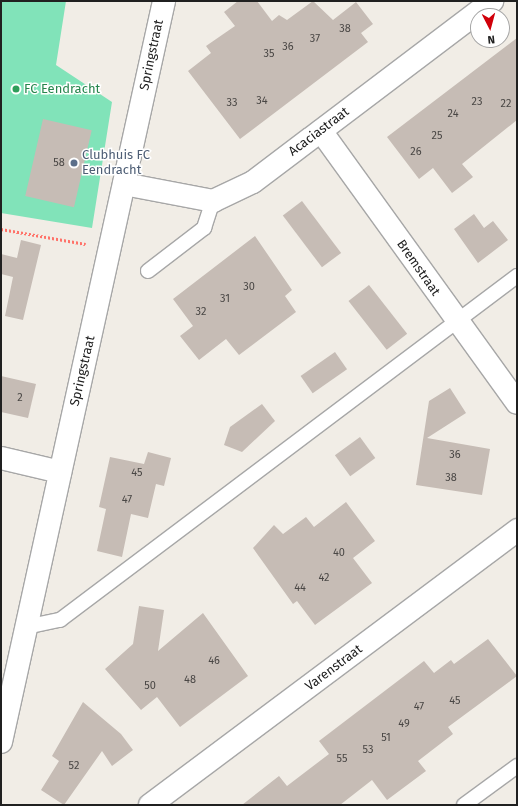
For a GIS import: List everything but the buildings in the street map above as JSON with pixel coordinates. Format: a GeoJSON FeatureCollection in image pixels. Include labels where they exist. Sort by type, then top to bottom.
{"type":"FeatureCollection","features":[{"type":"Feature","properties":{"kind":"street","name":"Springstraat"},"geometry":{"type":"LineString","coordinates":[[1,742],[164,1]]}},
{"type":"Feature","properties":{"kind":"street","name":"Acaciastraat"},"geometry":{"type":"LineString","coordinates":[[214,201],[253,182],[492,1]]}},
{"type":"Feature","properties":{"kind":"street","name":"Bremstraat"},"geometry":{"type":"LineString","coordinates":[[321,131],[457,322],[517,403]]}},
{"type":"Feature","properties":{"kind":"street"},"geometry":{"type":"LineString","coordinates":[[124,184],[214,201]]}},
{"type":"Feature","properties":{"kind":"street"},"geometry":{"type":"LineString","coordinates":[[1,458],[60,472]]}},
{"type":"Feature","properties":{"kind":"street","name":"Varenstraat"},"geometry":{"type":"LineString","coordinates":[[150,805],[517,530]]}},
{"type":"Feature","properties":{"kind":"lane"},"geometry":{"type":"LineString","coordinates":[[148,271],[204,228],[214,201]]}},
{"type":"Feature","properties":{"kind":"lane"},"geometry":{"type":"LineString","coordinates":[[26,627],[60,620],[517,276]]}},
{"type":"Feature","properties":{"kind":"lane"},"geometry":{"type":"LineString","coordinates":[[464,805],[517,766]]}},
{"type":"Feature","properties":{"kind":"path"},"geometry":{"type":"LineString","coordinates":[[1,229],[110,248]]}},
{"type":"Feature","properties":{"kind":"green space"},"geometry":{"type":"Polygon","coordinates":[[[1,1],[66,1],[56,65],[112,102],[92,228],[1,213],[1,1]]]}},
{"type":"Feature","properties":{"kind":"place","name":"FC Eendracht"},"geometry":{"type":"Point","coordinates":[16,89]}},
{"type":"Feature","properties":{"kind":"place","name":"Clubhuis FC Eendracht"},"geometry":{"type":"Point","coordinates":[74,163]}}]}
